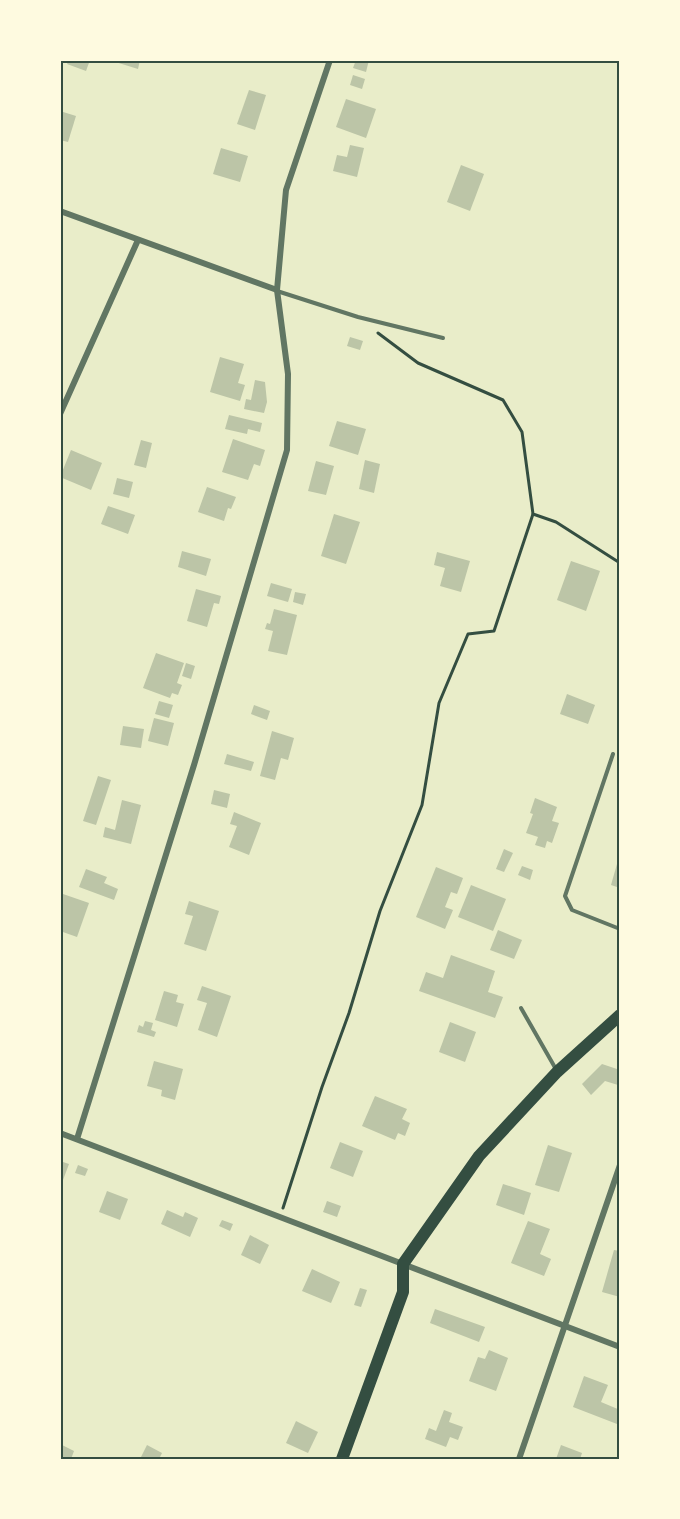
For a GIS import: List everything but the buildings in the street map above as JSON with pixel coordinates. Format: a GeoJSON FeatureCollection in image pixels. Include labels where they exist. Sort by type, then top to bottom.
{"type":"FeatureCollection","features":[{"type":"Feature","properties":{"kind":"main road"},"geometry":{"type":"LineString","coordinates":[[342,1459],[403,1292],[403,1264],[479,1156],[557,1072],[620,1015]]}},
{"type":"Feature","properties":{"kind":"street"},"geometry":{"type":"LineString","coordinates":[[77,1139],[197,754],[287,450],[288,374],[277,290],[286,190],[330,60]]}},
{"type":"Feature","properties":{"kind":"street"},"geometry":{"type":"LineString","coordinates":[[60,211],[277,290]]}},
{"type":"Feature","properties":{"kind":"street"},"geometry":{"type":"LineString","coordinates":[[60,414],[138,240]]}},
{"type":"Feature","properties":{"kind":"street"},"geometry":{"type":"LineString","coordinates":[[60,1133],[620,1347]]}},
{"type":"Feature","properties":{"kind":"street"},"geometry":{"type":"LineString","coordinates":[[519,1459],[620,1165]]}},
{"type":"Feature","properties":{"kind":"lane"},"geometry":{"type":"LineString","coordinates":[[277,290],[358,317],[443,338]]}},
{"type":"Feature","properties":{"kind":"lane"},"geometry":{"type":"LineString","coordinates":[[613,754],[565,896],[572,910],[620,929]]}},
{"type":"Feature","properties":{"kind":"lane"},"geometry":{"type":"LineString","coordinates":[[521,1008],[557,1072]]}},
{"type":"Feature","properties":{"kind":"path"},"geometry":{"type":"LineString","coordinates":[[281,1218],[294,1171],[349,1013],[380,911],[422,805],[439,703],[468,634],[494,631],[533,514],[522,432],[502,400],[418,363],[358,317]]}},
{"type":"Feature","properties":{"kind":"path"},"geometry":{"type":"LineString","coordinates":[[533,514],[556,522],[620,563]]}}]}
